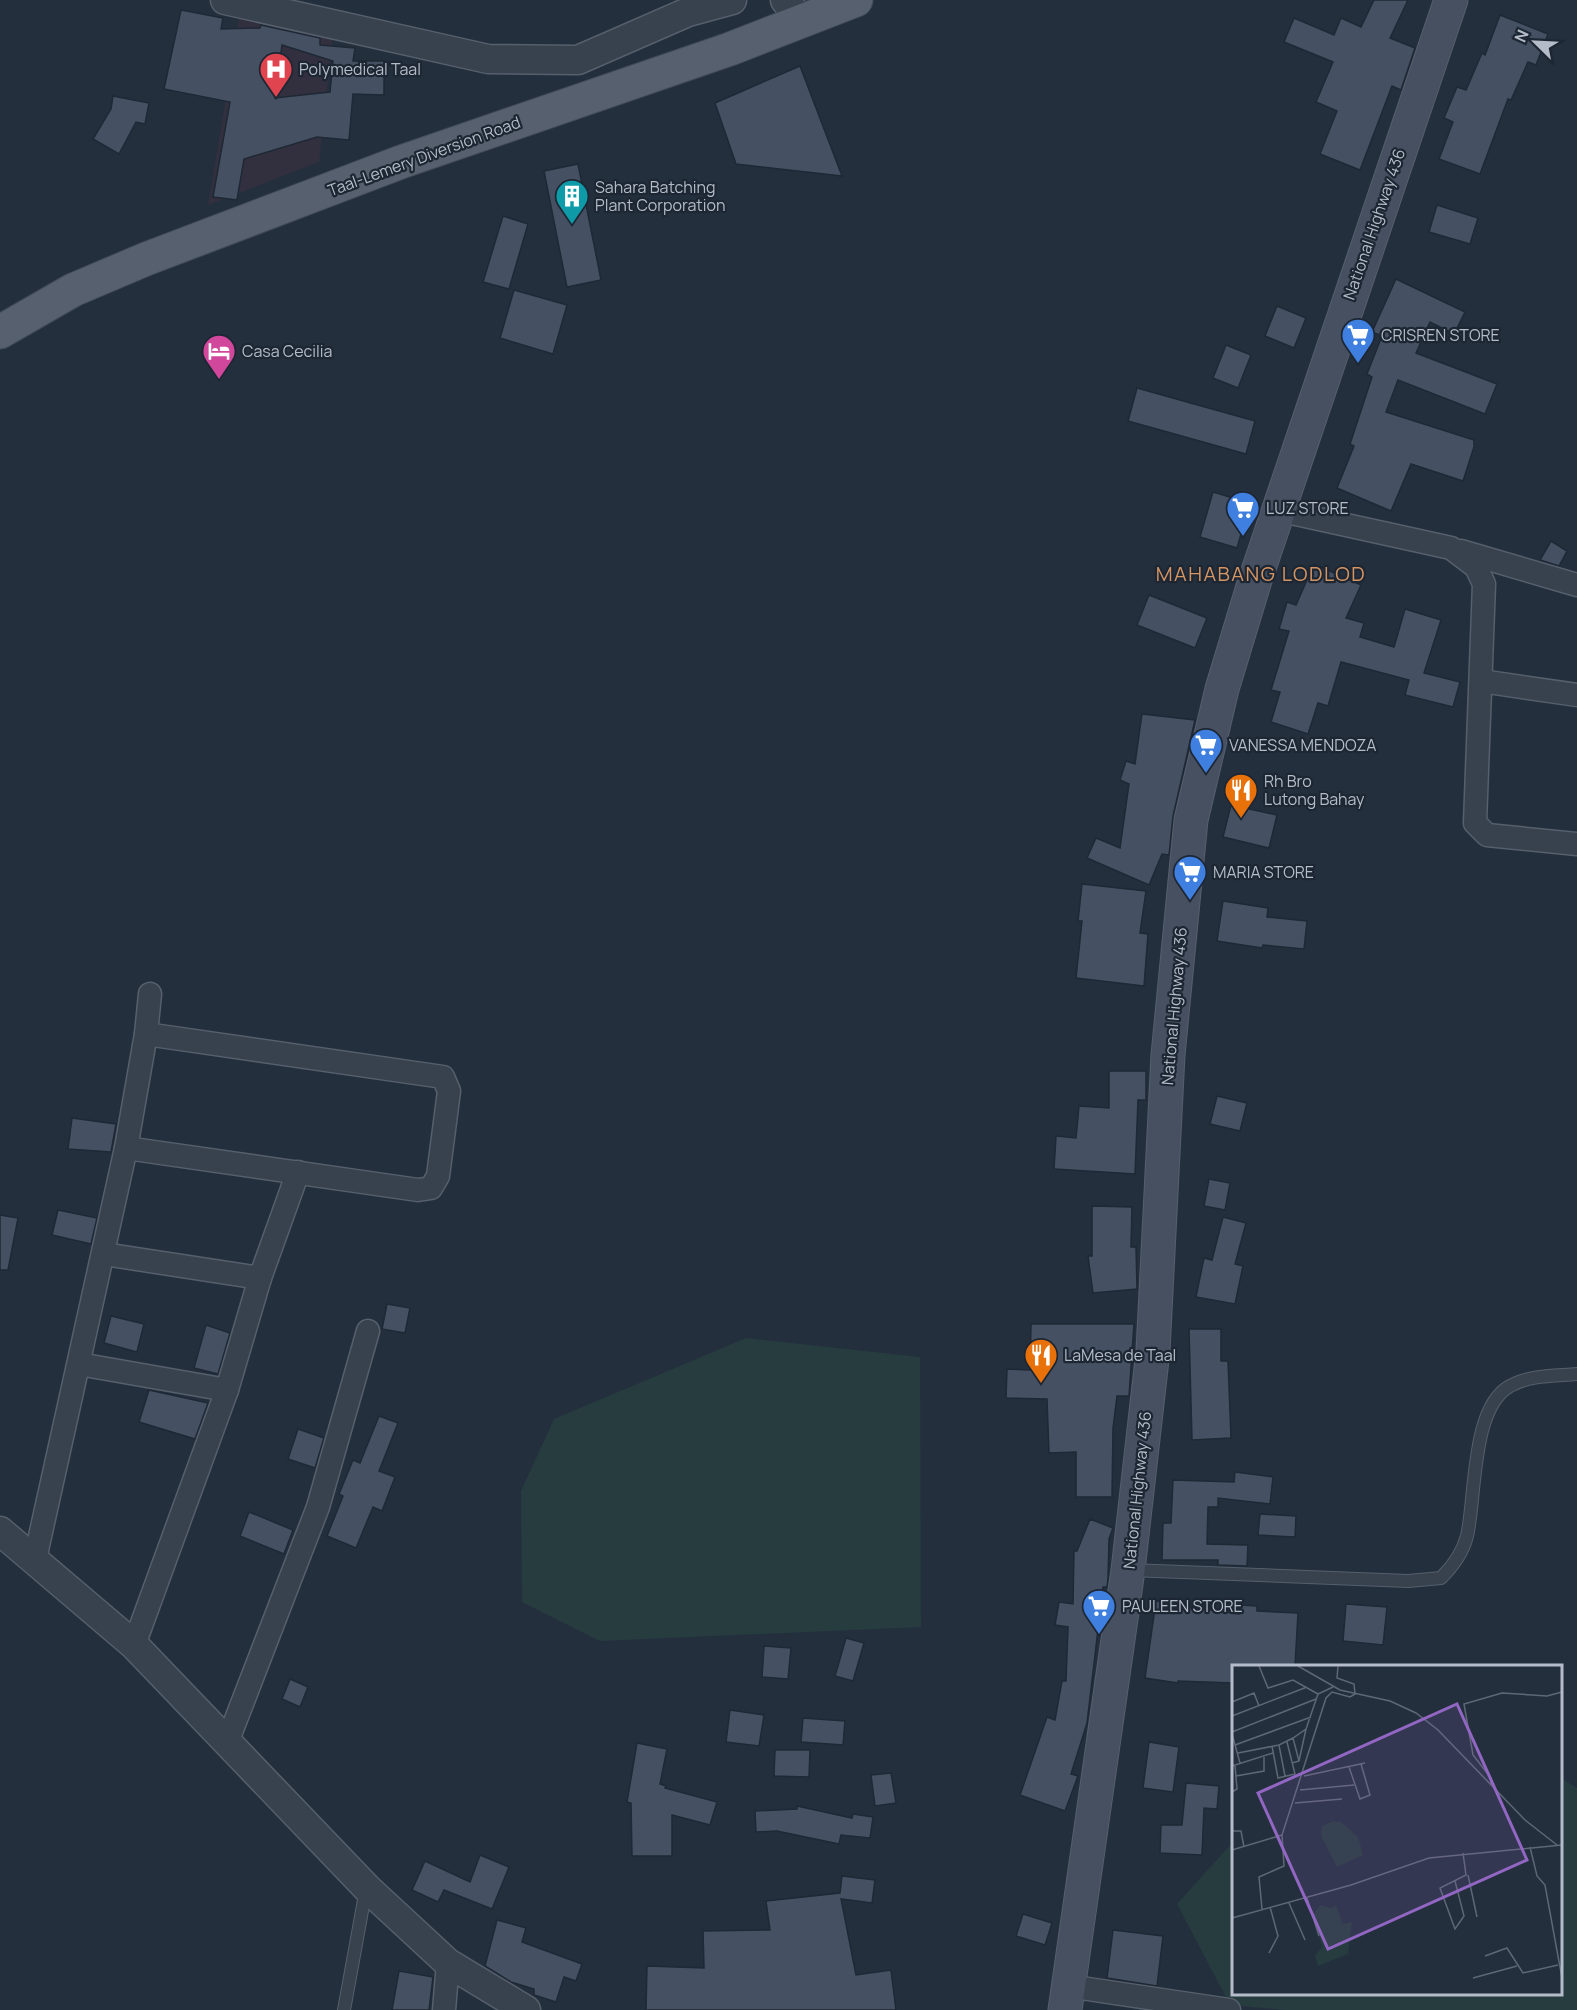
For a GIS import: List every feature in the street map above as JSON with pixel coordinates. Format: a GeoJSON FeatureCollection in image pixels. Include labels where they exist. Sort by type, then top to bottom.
{"type":"FeatureCollection","features":[{"type":"Feature","properties":{"kind":"main road","name":"Taal-Lemery Diversion Road"},"geometry":{"type":"LineString","coordinates":[[0,332],[73,290],[146,259],[401,162],[730,49],[793,10],[856,0]]}},
{"type":"Feature","properties":{"kind":"main road","name":"National Highway 436"},"geometry":{"type":"LineString","coordinates":[[1066,1998],[1128,1570],[1153,1351],[1168,1055],[1191,819],[1222,689],[1278,510],[1451,0]]}},
{"type":"Feature","properties":{"kind":"street"},"geometry":{"type":"LineString","coordinates":[[225,0],[488,59],[578,60],[688,12],[732,0]]}},
{"type":"Feature","properties":{"kind":"street"},"geometry":{"type":"LineString","coordinates":[[1278,510],[1451,548],[1577,585]]}},
{"type":"Feature","properties":{"kind":"street"},"geometry":{"type":"LineString","coordinates":[[1451,548],[1476,567],[1484,584],[1475,823],[1487,835],[1577,844]]}},
{"type":"Feature","properties":{"kind":"street"},"geometry":{"type":"LineString","coordinates":[[1481,681],[1577,695]]}},
{"type":"Feature","properties":{"kind":"street"},"geometry":{"type":"LineString","coordinates":[[35,1559],[126,1148],[146,1034],[150,994]]}},
{"type":"Feature","properties":{"kind":"street"},"geometry":{"type":"LineString","coordinates":[[126,1148],[418,1190],[431,1188],[438,1176],[449,1091],[443,1077],[146,1034]]}},
{"type":"Feature","properties":{"kind":"street"},"geometry":{"type":"LineString","coordinates":[[134,1645],[227,1390],[260,1278],[298,1172]]}},
{"type":"Feature","properties":{"kind":"street"},"geometry":{"type":"LineString","coordinates":[[104,1254],[260,1278]]}},
{"type":"Feature","properties":{"kind":"street"},"geometry":{"type":"LineString","coordinates":[[228,1740],[318,1507],[368,1331]]}},
{"type":"Feature","properties":{"kind":"street"},"geometry":{"type":"LineString","coordinates":[[79,1364],[227,1390]]}},
{"type":"Feature","properties":{"kind":"street"},"geometry":{"type":"LineString","coordinates":[[0,1531],[134,1645],[228,1740],[367,1888],[448,1963],[526,2010]]}},
{"type":"Feature","properties":{"kind":"street"},"geometry":{"type":"LineString","coordinates":[[444,2010],[448,1963]]}},
{"type":"Feature","properties":{"kind":"street"},"geometry":{"type":"LineString","coordinates":[[1066,1998],[1229,2010]]}},
{"type":"Feature","properties":{"kind":"lane"},"geometry":{"type":"LineString","coordinates":[[1128,1570],[1408,1581],[1442,1578],[1455,1564],[1467,1537],[1482,1433],[1492,1402],[1509,1386],[1534,1378],[1577,1374]]}},
{"type":"Feature","properties":{"kind":"lane"},"geometry":{"type":"LineString","coordinates":[[344,2010],[367,1888]]}},
{"type":"Feature","properties":{"kind":"shaded area","name":"Polymedical Taal"},"geometry":{"type":"Polygon","coordinates":[[[240,15],[333,34],[319,162],[208,205],[240,15]]]}},
{"type":"Feature","properties":{"kind":"green space"},"geometry":{"type":"Polygon","coordinates":[[[746,1338],[920,1357],[921,1627],[600,1641],[522,1602],[521,1491],[554,1419],[746,1338]]]}},
{"type":"Feature","properties":{"kind":"green space"},"geometry":{"type":"Polygon","coordinates":[[[1562,1779],[1577,1788],[1577,2010],[1286,2010],[1230,2005],[1177,1904],[1232,1843],[1232,1995],[1562,1995],[1562,1779]]]}},
{"type":"Feature","properties":{"kind":"building"},"geometry":{"type":"Polygon","coordinates":[[[1374,0],[1408,0],[1390,38],[1415,48],[1401,90],[1392,86],[1360,170],[1320,154],[1337,111],[1316,102],[1333,62],[1284,42],[1294,18],[1334,35],[1341,18],[1361,27],[1374,0]]]}},
{"type":"Feature","properties":{"kind":"building"},"geometry":{"type":"Polygon","coordinates":[[[181,10],[223,18],[221,29],[260,28],[261,25],[320,38],[320,45],[355,48],[353,61],[384,61],[384,95],[353,94],[349,140],[317,137],[244,159],[237,200],[213,197],[230,102],[164,89],[181,10]],[[282,45],[275,98],[330,92],[333,61],[282,45]]]}},
{"type":"Feature","properties":{"kind":"building"},"geometry":{"type":"Polygon","coordinates":[[[1500,15],[1548,34],[1536,65],[1528,62],[1511,100],[1508,99],[1480,174],[1439,159],[1453,122],[1444,118],[1457,87],[1466,90],[1482,53],[1485,55],[1500,15]]]}},
{"type":"Feature","properties":{"kind":"building"},"geometry":{"type":"Polygon","coordinates":[[[800,66],[842,176],[736,164],[715,103],[800,66]]]}},
{"type":"Feature","properties":{"kind":"building"},"geometry":{"type":"Polygon","coordinates":[[[113,96],[149,103],[145,124],[136,122],[119,154],[93,139],[111,109],[113,96]]]}},
{"type":"Feature","properties":{"kind":"building","name":"Sahara Batching Plant Corporation"},"geometry":{"type":"Polygon","coordinates":[[[578,164],[601,280],[567,287],[544,171],[578,164]]]}},
{"type":"Feature","properties":{"kind":"building"},"geometry":{"type":"Polygon","coordinates":[[[1437,205],[1478,218],[1470,244],[1429,232],[1437,205]]]}},
{"type":"Feature","properties":{"kind":"building"},"geometry":{"type":"Polygon","coordinates":[[[503,216],[528,224],[509,289],[483,282],[503,216]]]}},
{"type":"Feature","properties":{"kind":"building"},"geometry":{"type":"Polygon","coordinates":[[[1396,279],[1465,312],[1454,334],[1430,322],[1416,353],[1497,384],[1485,414],[1398,380],[1386,412],[1474,440],[1474,447],[1463,481],[1411,464],[1391,511],[1337,488],[1354,446],[1350,444],[1372,377],[1367,374],[1382,336],[1372,332],[1396,279]]]}},
{"type":"Feature","properties":{"kind":"building"},"geometry":{"type":"Polygon","coordinates":[[[514,290],[567,305],[553,354],[500,338],[514,290]]]}},
{"type":"Feature","properties":{"kind":"building"},"geometry":{"type":"Polygon","coordinates":[[[1277,306],[1306,318],[1294,348],[1265,336],[1277,306]]]}},
{"type":"Feature","properties":{"kind":"building"},"geometry":{"type":"Polygon","coordinates":[[[1226,345],[1251,355],[1238,388],[1213,378],[1226,345]]]}},
{"type":"Feature","properties":{"kind":"building"},"geometry":{"type":"Polygon","coordinates":[[[1137,388],[1255,421],[1246,454],[1128,421],[1137,388]]]}},
{"type":"Feature","properties":{"kind":"building"},"geometry":{"type":"Polygon","coordinates":[[[1213,492],[1250,503],[1237,548],[1200,537],[1213,492]]]}},
{"type":"Feature","properties":{"kind":"building"},"geometry":{"type":"Polygon","coordinates":[[[1551,541],[1567,551],[1559,566],[1540,560],[1551,541]]]}},
{"type":"Feature","properties":{"kind":"building"},"geometry":{"type":"Polygon","coordinates":[[[1314,564],[1361,585],[1346,618],[1364,623],[1360,637],[1394,647],[1405,609],[1441,620],[1424,673],[1460,682],[1453,707],[1405,695],[1409,680],[1341,662],[1328,706],[1318,703],[1308,734],[1271,722],[1280,692],[1271,690],[1289,631],[1279,629],[1287,602],[1296,605],[1314,564]]]}},
{"type":"Feature","properties":{"kind":"building"},"geometry":{"type":"Polygon","coordinates":[[[1149,595],[1207,618],[1195,648],[1137,625],[1149,595]]]}},
{"type":"Feature","properties":{"kind":"building"},"geometry":{"type":"Polygon","coordinates":[[[1142,714],[1195,720],[1173,816],[1169,855],[1162,854],[1149,885],[1087,858],[1096,838],[1120,848],[1129,784],[1120,780],[1126,761],[1135,764],[1142,714]]]}},
{"type":"Feature","properties":{"kind":"building"},"geometry":{"type":"Polygon","coordinates":[[[1231,805],[1277,815],[1269,848],[1223,837],[1231,805]]]}},
{"type":"Feature","properties":{"kind":"building"},"geometry":{"type":"Polygon","coordinates":[[[1082,884],[1146,891],[1140,933],[1148,934],[1144,986],[1076,978],[1082,921],[1078,921],[1082,884]]]}},
{"type":"Feature","properties":{"kind":"building"},"geometry":{"type":"Polygon","coordinates":[[[1223,901],[1268,908],[1267,917],[1307,921],[1304,949],[1263,945],[1262,948],[1217,941],[1223,901]]]}},
{"type":"Feature","properties":{"kind":"building"},"geometry":{"type":"Polygon","coordinates":[[[1109,1071],[1146,1071],[1146,1100],[1138,1100],[1135,1174],[1054,1169],[1056,1136],[1076,1138],[1079,1106],[1109,1108],[1109,1071]]]}},
{"type":"Feature","properties":{"kind":"building"},"geometry":{"type":"Polygon","coordinates":[[[1217,1096],[1247,1103],[1240,1131],[1210,1124],[1217,1096]]]}},
{"type":"Feature","properties":{"kind":"building"},"geometry":{"type":"Polygon","coordinates":[[[72,1118],[116,1124],[111,1152],[68,1149],[72,1118]]]}},
{"type":"Feature","properties":{"kind":"building"},"geometry":{"type":"Polygon","coordinates":[[[1209,1179],[1230,1183],[1225,1210],[1204,1206],[1209,1179]]]}},
{"type":"Feature","properties":{"kind":"building"},"geometry":{"type":"Polygon","coordinates":[[[1092,1206],[1132,1207],[1131,1247],[1136,1247],[1137,1289],[1093,1293],[1088,1256],[1092,1256],[1092,1206]]]}},
{"type":"Feature","properties":{"kind":"building"},"geometry":{"type":"Polygon","coordinates":[[[58,1210],[97,1218],[91,1244],[52,1235],[58,1210]]]}},
{"type":"Feature","properties":{"kind":"building"},"geometry":{"type":"Polygon","coordinates":[[[0,1215],[18,1218],[8,1270],[0,1270],[0,1215]]]}},
{"type":"Feature","properties":{"kind":"building"},"geometry":{"type":"Polygon","coordinates":[[[1223,1217],[1246,1223],[1235,1264],[1243,1266],[1235,1304],[1196,1297],[1204,1258],[1212,1260],[1223,1217]]]}},
{"type":"Feature","properties":{"kind":"building"},"geometry":{"type":"Polygon","coordinates":[[[387,1304],[410,1308],[405,1333],[382,1329],[387,1304]]]}},
{"type":"Feature","properties":{"kind":"building"},"geometry":{"type":"Polygon","coordinates":[[[111,1316],[144,1324],[137,1352],[104,1343],[111,1316]]]}},
{"type":"Feature","properties":{"kind":"building"},"geometry":{"type":"Polygon","coordinates":[[[1031,1324],[1134,1324],[1129,1396],[1117,1396],[1113,1428],[1112,1497],[1076,1497],[1076,1452],[1049,1453],[1047,1399],[1006,1398],[1007,1369],[1030,1370],[1031,1324]]]}},
{"type":"Feature","properties":{"kind":"building"},"geometry":{"type":"Polygon","coordinates":[[[206,1325],[230,1333],[218,1374],[194,1368],[206,1325]]]}},
{"type":"Feature","properties":{"kind":"building"},"geometry":{"type":"Polygon","coordinates":[[[1189,1329],[1221,1329],[1221,1361],[1228,1361],[1231,1438],[1192,1440],[1189,1329]]]}},
{"type":"Feature","properties":{"kind":"building"},"geometry":{"type":"Polygon","coordinates":[[[149,1390],[208,1403],[195,1439],[139,1422],[149,1390]]]}},
{"type":"Feature","properties":{"kind":"building"},"geometry":{"type":"Polygon","coordinates":[[[379,1416],[398,1423],[379,1471],[395,1477],[382,1511],[373,1507],[356,1548],[327,1536],[343,1496],[339,1494],[353,1460],[360,1463],[379,1416]]]}},
{"type":"Feature","properties":{"kind":"building"},"geometry":{"type":"Polygon","coordinates":[[[298,1429],[324,1438],[315,1468],[288,1459],[298,1429]]]}},
{"type":"Feature","properties":{"kind":"building"},"geometry":{"type":"Polygon","coordinates":[[[1235,1472],[1273,1477],[1270,1504],[1218,1498],[1218,1507],[1208,1507],[1207,1544],[1248,1545],[1247,1566],[1218,1565],[1218,1560],[1162,1560],[1163,1523],[1171,1523],[1173,1480],[1234,1482],[1235,1472]]]}},
{"type":"Feature","properties":{"kind":"building"},"geometry":{"type":"Polygon","coordinates":[[[249,1512],[293,1530],[284,1554],[240,1536],[249,1512]]]}},
{"type":"Feature","properties":{"kind":"building"},"geometry":{"type":"Polygon","coordinates":[[[1260,1514],[1296,1516],[1295,1537],[1258,1535],[1260,1514]]]}},
{"type":"Feature","properties":{"kind":"building"},"geometry":{"type":"Polygon","coordinates":[[[1090,1519],[1113,1528],[1109,1539],[1107,1587],[1103,1587],[1087,1723],[1071,1774],[1078,1776],[1065,1811],[1020,1795],[1047,1717],[1055,1720],[1062,1681],[1066,1681],[1068,1627],[1055,1625],[1059,1602],[1073,1604],[1074,1551],[1077,1551],[1090,1519]]]}},
{"type":"Feature","properties":{"kind":"building"},"geometry":{"type":"Polygon","coordinates":[[[1156,1601],[1190,1604],[1189,1607],[1239,1614],[1240,1605],[1257,1606],[1257,1611],[1298,1613],[1295,1665],[1232,1665],[1232,1683],[1178,1681],[1178,1683],[1145,1678],[1156,1601]]]}},
{"type":"Feature","properties":{"kind":"building"},"geometry":{"type":"Polygon","coordinates":[[[1346,1604],[1387,1607],[1383,1645],[1343,1641],[1346,1604]]]}},
{"type":"Feature","properties":{"kind":"building"},"geometry":{"type":"Polygon","coordinates":[[[846,1638],[864,1643],[853,1681],[835,1676],[846,1638]]]}},
{"type":"Feature","properties":{"kind":"building"},"geometry":{"type":"Polygon","coordinates":[[[764,1646],[791,1648],[788,1679],[762,1677],[764,1646]]]}},
{"type":"Feature","properties":{"kind":"building"},"geometry":{"type":"Polygon","coordinates":[[[290,1679],[308,1687],[300,1707],[282,1699],[290,1679]]]}},
{"type":"Feature","properties":{"kind":"building"},"geometry":{"type":"Polygon","coordinates":[[[730,1710],[764,1715],[759,1746],[726,1742],[730,1710]]]}},
{"type":"Feature","properties":{"kind":"building"},"geometry":{"type":"Polygon","coordinates":[[[803,1718],[845,1721],[843,1745],[801,1742],[803,1718]]]}},
{"type":"Feature","properties":{"kind":"building"},"geometry":{"type":"Polygon","coordinates":[[[1149,1742],[1179,1747],[1173,1792],[1143,1788],[1149,1742]]]}},
{"type":"Feature","properties":{"kind":"building"},"geometry":{"type":"Polygon","coordinates":[[[637,1743],[667,1749],[660,1784],[666,1786],[665,1788],[717,1802],[710,1825],[672,1815],[672,1856],[632,1856],[631,1803],[627,1802],[637,1743]]]}},
{"type":"Feature","properties":{"kind":"building"},"geometry":{"type":"Polygon","coordinates":[[[775,1750],[810,1750],[809,1777],[774,1776],[775,1750]]]}},
{"type":"Feature","properties":{"kind":"building"},"geometry":{"type":"Polygon","coordinates":[[[891,1773],[896,1803],[875,1806],[871,1775],[891,1773]]]}},
{"type":"Feature","properties":{"kind":"building"},"geometry":{"type":"Polygon","coordinates":[[[1186,1783],[1219,1786],[1217,1809],[1204,1808],[1202,1855],[1160,1853],[1161,1825],[1182,1825],[1186,1783]]]}},
{"type":"Feature","properties":{"kind":"building"},"geometry":{"type":"Polygon","coordinates":[[[797,1806],[852,1818],[853,1814],[873,1817],[870,1838],[841,1835],[839,1844],[777,1831],[756,1832],[755,1811],[797,1809],[797,1806]]]}},
{"type":"Feature","properties":{"kind":"building"},"geometry":{"type":"Polygon","coordinates":[[[480,1855],[509,1867],[492,1909],[444,1890],[438,1902],[412,1890],[425,1861],[470,1882],[480,1855]]]}},
{"type":"Feature","properties":{"kind":"building"},"geometry":{"type":"Polygon","coordinates":[[[842,1876],[875,1880],[872,1903],[841,1899],[856,1975],[891,1970],[896,2010],[646,2010],[647,1966],[704,1968],[703,1931],[770,1930],[766,1901],[840,1893],[842,1876]]]}},
{"type":"Feature","properties":{"kind":"building"},"geometry":{"type":"Polygon","coordinates":[[[1023,1914],[1052,1923],[1045,1945],[1016,1936],[1023,1914]]]}},
{"type":"Feature","properties":{"kind":"building"},"geometry":{"type":"Polygon","coordinates":[[[497,1920],[526,1928],[522,1942],[582,1964],[576,1981],[564,1977],[556,2002],[534,1995],[534,1989],[511,1982],[485,1966],[497,1920]]]}},
{"type":"Feature","properties":{"kind":"building"},"geometry":{"type":"Polygon","coordinates":[[[1113,1930],[1163,1936],[1157,1986],[1107,1978],[1113,1930]]]}},
{"type":"Feature","properties":{"kind":"building"},"geometry":{"type":"Polygon","coordinates":[[[399,1971],[433,1977],[429,2010],[392,2010],[399,1971]]]}},
{"type":"Feature","properties":{"kind":"place","name":"Polymedical Taal"},"geometry":{"type":"Point","coordinates":[276,98]}},
{"type":"Feature","properties":{"kind":"place","name":"Sahara Batching Plant Corporation"},"geometry":{"type":"Point","coordinates":[572,225]}},
{"type":"Feature","properties":{"kind":"place","name":"CRISREN STORE"},"geometry":{"type":"Point","coordinates":[1358,364]}},
{"type":"Feature","properties":{"kind":"place","name":"Casa Cecilia"},"geometry":{"type":"Point","coordinates":[219,380]}},
{"type":"Feature","properties":{"kind":"place","name":"LUZ STORE"},"geometry":{"type":"Point","coordinates":[1243,537]}},
{"type":"Feature","properties":{"kind":"place","name":"VANESSA MENDOZA"},"geometry":{"type":"Point","coordinates":[1206,774]}},
{"type":"Feature","properties":{"kind":"place","name":"Rh Bro Lutong Bahay"},"geometry":{"type":"Point","coordinates":[1241,819]}},
{"type":"Feature","properties":{"kind":"place","name":"MARIA STORE"},"geometry":{"type":"Point","coordinates":[1190,901]}},
{"type":"Feature","properties":{"kind":"place","name":"LaMesa de Taal"},"geometry":{"type":"Point","coordinates":[1041,1384]}},
{"type":"Feature","properties":{"kind":"place","name":"PAULEEN STORE"},"geometry":{"type":"Point","coordinates":[1099,1635]}},
{"type":"Feature","properties":{"kind":"district","name":"MAHABANG LODLOD"},"geometry":{"type":"Point","coordinates":[1261,574]}}]}
